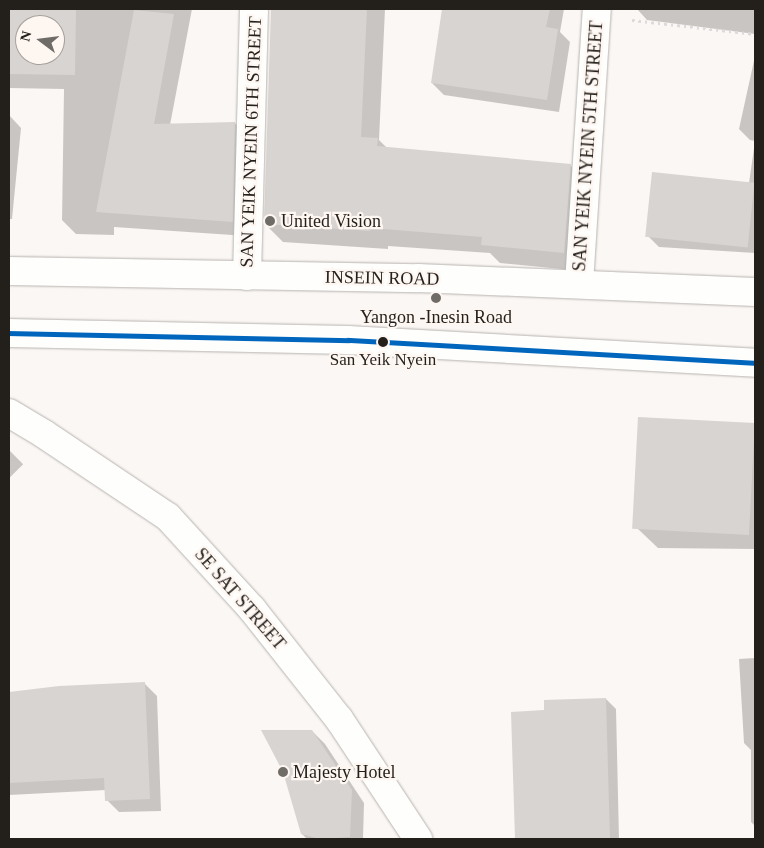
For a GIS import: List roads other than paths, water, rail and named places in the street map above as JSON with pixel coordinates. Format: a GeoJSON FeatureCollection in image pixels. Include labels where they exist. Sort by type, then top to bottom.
{"type":"FeatureCollection","features":[{"type":"Feature","properties":{"kind":"main road","name":"SAN YEIK NYEIN 6TH STREET"},"geometry":{"type":"LineString","coordinates":[[247,276],[254,9]]}},
{"type":"Feature","properties":{"kind":"main road","name":"SAN YEIK NYEIN 5TH STREET"},"geometry":{"type":"LineString","coordinates":[[579,284],[596,12]]}},
{"type":"Feature","properties":{"kind":"main road","name":"INSEIN ROAD"},"geometry":{"type":"LineString","coordinates":[[9,271],[579,284],[755,292]]}},
{"type":"Feature","properties":{"kind":"main road"},"geometry":{"type":"LineString","coordinates":[[9,333],[348,340],[755,363]]}},
{"type":"Feature","properties":{"kind":"main road","name":"SE SAT STREET"},"geometry":{"type":"LineString","coordinates":[[9,413],[44,434],[168,517],[252,609],[339,719],[418,839]]}},
{"type":"Feature","properties":{"kind":"place","name":"United Vision"},"geometry":{"type":"Point","coordinates":[270,221]}},
{"type":"Feature","properties":{"kind":"place","name":"Yangon -Inesin Road"},"geometry":{"type":"Point","coordinates":[436,298]}},
{"type":"Feature","properties":{"kind":"place","name":"San Yeik Nyein"},"geometry":{"type":"Point","coordinates":[383,342]}},
{"type":"Feature","properties":{"kind":"place","name":"Majesty Hotel"},"geometry":{"type":"Point","coordinates":[283,772]}}]}
